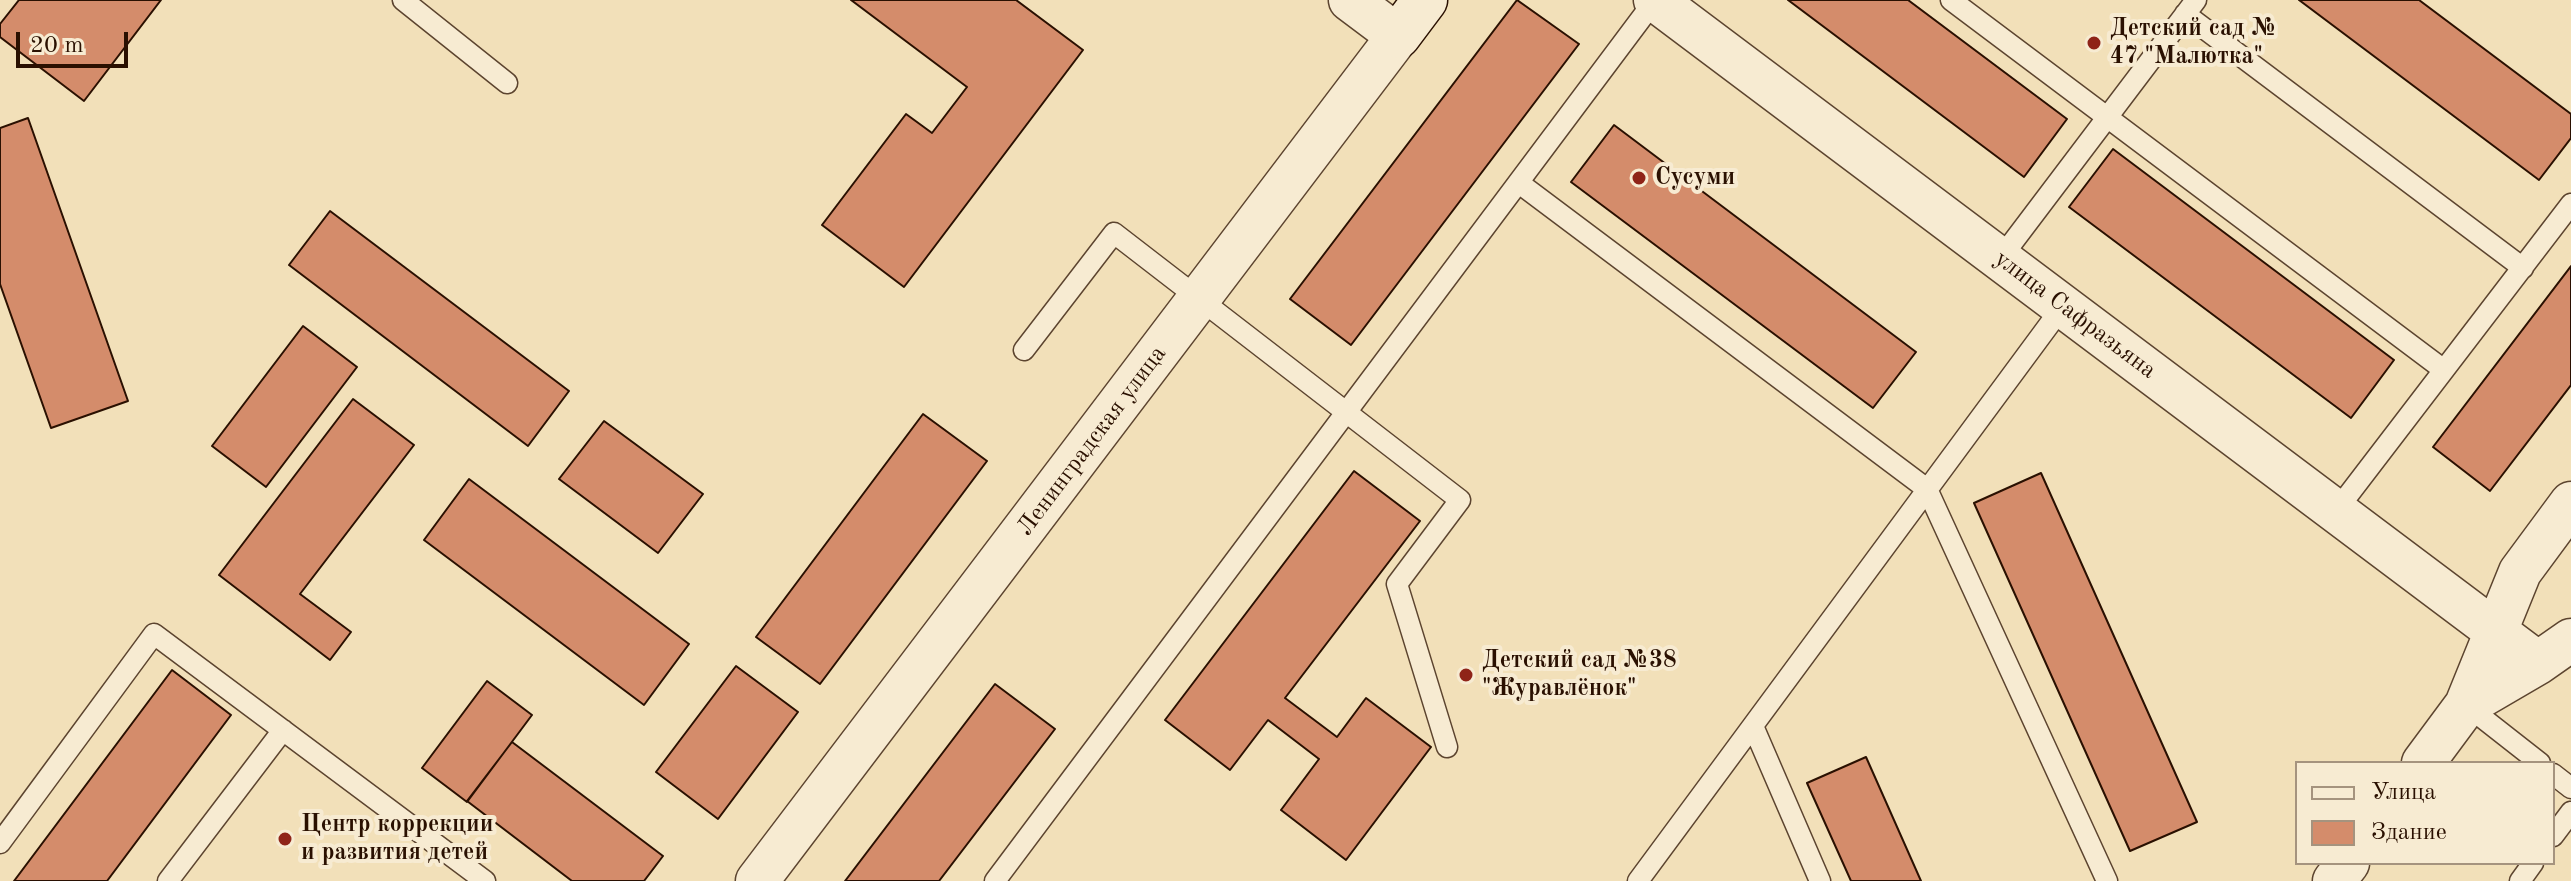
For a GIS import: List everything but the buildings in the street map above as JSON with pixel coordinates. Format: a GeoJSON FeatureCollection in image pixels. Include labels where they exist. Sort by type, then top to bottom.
{"type":"FeatureCollection","features":[{"type":"Feature","properties":{"kind":"street"},"geometry":{"type":"LineString","coordinates":[[1350,0],[1398,36]]}},
{"type":"Feature","properties":{"kind":"street","name":"Ленинградская улица"},"geometry":{"type":"LineString","coordinates":[[757,881],[1425,0]]}},
{"type":"Feature","properties":{"kind":"street","name":"улица Сафразьяна"},"geometry":{"type":"LineString","coordinates":[[1655,0],[2495,632],[2555,652]]}},
{"type":"Feature","properties":{"kind":"street"},"geometry":{"type":"LineString","coordinates":[[2424,761],[2466,705],[2520,572],[2571,503]]}},
{"type":"Feature","properties":{"kind":"street"},"geometry":{"type":"LineString","coordinates":[[2466,705],[2555,652]]}},
{"type":"Feature","properties":{"kind":"street"},"geometry":{"type":"LineString","coordinates":[[2334,881],[2346,865]]}},
{"type":"Feature","properties":{"kind":"lane"},"geometry":{"type":"LineString","coordinates":[[403,0],[507,83]]}},
{"type":"Feature","properties":{"kind":"lane"},"geometry":{"type":"LineString","coordinates":[[1022,881],[1000,875],[1655,0]]}},
{"type":"Feature","properties":{"kind":"lane"},"geometry":{"type":"LineString","coordinates":[[1951,0],[2444,370]]}},
{"type":"Feature","properties":{"kind":"lane"},"geometry":{"type":"LineString","coordinates":[[2000,259],[2191,7],[2523,268]]}},
{"type":"Feature","properties":{"kind":"lane"},"geometry":{"type":"LineString","coordinates":[[1519,183],[1927,489],[2107,881]]}},
{"type":"Feature","properties":{"kind":"lane"},"geometry":{"type":"LineString","coordinates":[[2336,511],[2571,204]]}},
{"type":"Feature","properties":{"kind":"lane"},"geometry":{"type":"LineString","coordinates":[[1024,350],[1114,233],[1460,500],[1397,584],[1447,747]]}},
{"type":"Feature","properties":{"kind":"lane"},"geometry":{"type":"LineString","coordinates":[[1638,881],[2063,306]]}},
{"type":"Feature","properties":{"kind":"lane"},"geometry":{"type":"LineString","coordinates":[[0,843],[154,634],[485,881]]}},
{"type":"Feature","properties":{"kind":"lane"},"geometry":{"type":"LineString","coordinates":[[2466,705],[2537,761]]}},
{"type":"Feature","properties":{"kind":"lane"},"geometry":{"type":"LineString","coordinates":[[1753,726],[1820,881]]}},
{"type":"Feature","properties":{"kind":"lane"},"geometry":{"type":"LineString","coordinates":[[168,881],[283,730]]}},
{"type":"Feature","properties":{"kind":"lane"},"geometry":{"type":"LineString","coordinates":[[2555,776],[2571,788]]}},
{"type":"Feature","properties":{"kind":"lane"},"geometry":{"type":"LineString","coordinates":[[2555,833],[2571,812]]}},
{"type":"Feature","properties":{"kind":"place","name":"Детский сад № 47 \"Малютка\""},"geometry":{"type":"Point","coordinates":[2094,43]}},
{"type":"Feature","properties":{"kind":"place","name":"Сусуми"},"geometry":{"type":"Point","coordinates":[1639,178]}},
{"type":"Feature","properties":{"kind":"place","name":"Детский сад №38 \"Журавлёнок\""},"geometry":{"type":"Point","coordinates":[1466,675]}},
{"type":"Feature","properties":{"kind":"place","name":"Центр коррекции и развития детей"},"geometry":{"type":"Point","coordinates":[285,839]}}]}
